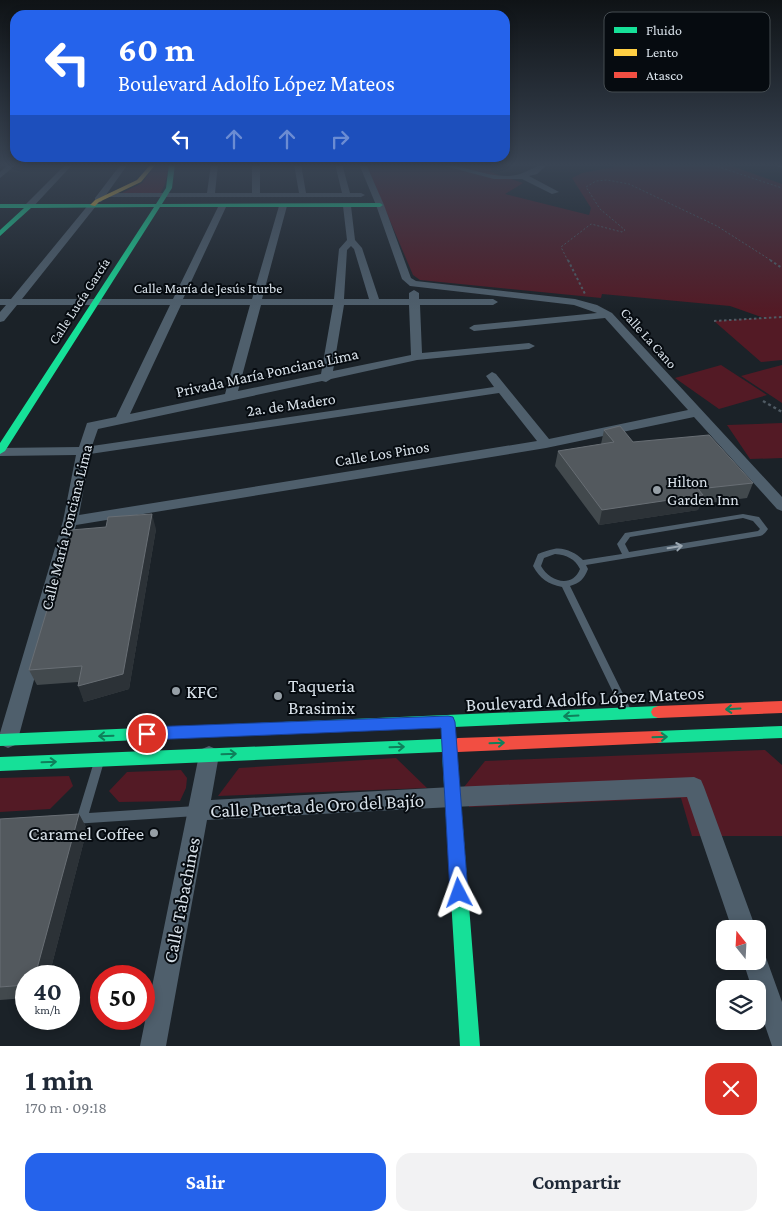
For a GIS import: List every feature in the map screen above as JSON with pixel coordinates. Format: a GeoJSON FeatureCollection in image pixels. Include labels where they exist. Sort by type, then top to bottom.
{"type":"FeatureCollection","features":[{"type":"Feature","properties":{"kind":"street"},"geometry":{"type":"LineString","coordinates":[[2,230],[21,213]]}},
{"type":"Feature","properties":{"kind":"street"},"geometry":{"type":"LineString","coordinates":[[0,319],[87,213]]}},
{"type":"Feature","properties":{"kind":"street","name":"Calle Lucía García"},"geometry":{"type":"LineString","coordinates":[[0,452],[153,213]]}},
{"type":"Feature","properties":{"kind":"street"},"geometry":{"type":"LineString","coordinates":[[122,418],[219,213]]}},
{"type":"Feature","properties":{"kind":"street"},"geometry":{"type":"LineString","coordinates":[[230,397],[281,213]]}},
{"type":"Feature","properties":{"kind":"street"},"geometry":{"type":"LineString","coordinates":[[348,213],[351,240],[358,248],[375,302]]}},
{"type":"Feature","properties":{"kind":"street"},"geometry":{"type":"LineString","coordinates":[[383,213],[407,279],[413,284],[417,357]]}},
{"type":"Feature","properties":{"kind":"street"},"geometry":{"type":"LineString","coordinates":[[326,378],[339,302],[343,249],[351,240]]}},
{"type":"Feature","properties":{"kind":"street","name":"Calle La Cano"},"geometry":{"type":"LineString","coordinates":[[413,284],[574,302],[593,307],[608,315],[782,506]]}},
{"type":"Feature","properties":{"kind":"street","name":"Calle María de Jesús Iturbe"},"geometry":{"type":"LineString","coordinates":[[0,302],[508,302]]}},
{"type":"Feature","properties":{"kind":"street"},"geometry":{"type":"LineString","coordinates":[[474,328],[608,315]]}},
{"type":"Feature","properties":{"kind":"street","name":"Privada María Ponciana Lima"},"geometry":{"type":"LineString","coordinates":[[122,418],[326,378],[417,357],[529,346]]}},
{"type":"Feature","properties":{"kind":"street"},"geometry":{"type":"LineString","coordinates":[[492,376],[546,444]]}},
{"type":"Feature","properties":{"kind":"street","name":"2a. de Madero"},"geometry":{"type":"LineString","coordinates":[[0,452],[84,451],[502,389]]}},
{"type":"Feature","properties":{"kind":"street","name":"Calle Los Pinos"},"geometry":{"type":"LineString","coordinates":[[70,521],[546,444],[697,412]]}},
{"type":"Feature","properties":{"kind":"street","name":"Calle María Ponciana Lima"},"geometry":{"type":"LineString","coordinates":[[4,740],[70,521],[84,451],[92,426],[122,418]]}},
{"type":"Feature","properties":{"kind":"street","name":"Boulevard Adolfo López Mateos"},"geometry":{"type":"LineString","coordinates":[[4,740],[782,707]]}},
{"type":"Feature","properties":{"kind":"street"},"geometry":{"type":"LineString","coordinates":[[448,722],[470,1046]]}},
{"type":"Feature","properties":{"kind":"street"},"geometry":{"type":"LineString","coordinates":[[0,764],[782,732]]}},
{"type":"Feature","properties":{"kind":"street","name":"Calle Tabachines"},"geometry":{"type":"LineString","coordinates":[[153,1046],[209,755]]}},
{"type":"Feature","properties":{"kind":"street","name":"Calle Puerta de Oro del Bajío"},"geometry":{"type":"LineString","coordinates":[[198,811],[452,797],[694,787],[741,920]]}},
{"type":"Feature","properties":{"kind":"street"},"geometry":{"type":"LineString","coordinates":[[758,970],[782,1040]]}},
{"type":"Feature","properties":{"kind":"lane"},"geometry":{"type":"LineString","coordinates":[[582,563],[760,533],[764,529],[756,520],[743,516],[628,535],[621,544],[627,555]]}},
{"type":"Feature","properties":{"kind":"lane"},"geometry":{"type":"LineString","coordinates":[[555,551],[573,555],[582,563],[584,569],[580,580],[565,584],[549,580],[538,571],[537,566],[541,556],[555,551]]}},
{"type":"Feature","properties":{"kind":"lane"},"geometry":{"type":"LineString","coordinates":[[565,584],[628,714]]}},
{"type":"Feature","properties":{"kind":"lane"},"geometry":{"type":"LineString","coordinates":[[82,818],[99,759]]}},
{"type":"Feature","properties":{"kind":"lane","name":"Calle Puerta de Oro del Bajío"},"geometry":{"type":"LineString","coordinates":[[64,819],[198,811]]}},
{"type":"Feature","properties":{"kind":"path"},"geometry":{"type":"LineString","coordinates":[[587,298],[560,247],[591,224],[622,232],[625,230],[605,213]]}},
{"type":"Feature","properties":{"kind":"path"},"geometry":{"type":"LineString","coordinates":[[689,213],[717,226],[782,268]]}},
{"type":"Feature","properties":{"kind":"path"},"geometry":{"type":"LineString","coordinates":[[714,321],[782,317]]}},
{"type":"Feature","properties":{"kind":"path"},"geometry":{"type":"LineString","coordinates":[[763,401],[782,412]]}},
{"type":"Feature","properties":{"kind":"shaded area"},"geometry":{"type":"Polygon","coordinates":[[[387,213],[580,213],[589,215],[590,213],[782,213],[782,360],[761,362],[714,321],[764,318],[730,306],[602,294],[601,298],[420,280],[413,275],[387,213]]]}},
{"type":"Feature","properties":{"kind":"shaded area"},"geometry":{"type":"Polygon","coordinates":[[[721,365],[767,395],[719,409],[675,378],[721,365]]]}},
{"type":"Feature","properties":{"kind":"shaded area"},"geometry":{"type":"Polygon","coordinates":[[[782,365],[782,403],[741,376],[782,365]]]}},
{"type":"Feature","properties":{"kind":"shaded area"},"geometry":{"type":"Polygon","coordinates":[[[782,423],[782,458],[750,459],[727,425],[782,423]]]}},
{"type":"Feature","properties":{"kind":"shaded area"},"geometry":{"type":"Polygon","coordinates":[[[765,750],[782,765],[782,836],[692,836],[681,798],[469,807],[464,787],[485,761],[765,750]]]}},
{"type":"Feature","properties":{"kind":"shaded area"},"geometry":{"type":"Polygon","coordinates":[[[396,758],[427,788],[218,796],[239,768],[396,758]]]}},
{"type":"Feature","properties":{"kind":"shaded area"},"geometry":{"type":"Polygon","coordinates":[[[181,770],[187,778],[186,788],[180,801],[119,802],[109,791],[127,772],[181,770]]]}},
{"type":"Feature","properties":{"kind":"shaded area"},"geometry":{"type":"Polygon","coordinates":[[[69,776],[73,786],[50,809],[0,812],[0,778],[69,776]]]}},
{"type":"Feature","properties":{"kind":"building","name":"Hilton Garden Inn"},"geometry":{"type":"Polygon","coordinates":[[[620,426],[633,442],[709,435],[753,483],[698,489],[703,495],[602,510],[558,451],[614,442],[604,430],[620,426]]]}},
{"type":"Feature","properties":{"kind":"building"},"geometry":{"type":"Polygon","coordinates":[[[152,514],[123,674],[78,686],[82,666],[29,670],[71,530],[106,527],[108,517],[152,514]]]}},
{"type":"Feature","properties":{"kind":"building"},"geometry":{"type":"Polygon","coordinates":[[[79,814],[38,965],[15,965],[15,986],[0,987],[0,819],[79,814]]]}},
{"type":"Feature","properties":{"kind":"traffic: fast"},"geometry":{"type":"LineString","coordinates":[[0,234],[22,213]]}},
{"type":"Feature","properties":{"kind":"traffic: fast"},"geometry":{"type":"LineString","coordinates":[[0,451],[154,213]]}},
{"type":"Feature","properties":{"kind":"traffic: fast"},"geometry":{"type":"LineString","coordinates":[[0,740],[658,712]]}},
{"type":"Feature","properties":{"kind":"traffic: fast"},"geometry":{"type":"LineString","coordinates":[[448,729],[470,1046]]}},
{"type":"Feature","properties":{"kind":"traffic: fast"},"geometry":{"type":"LineString","coordinates":[[657,737],[782,732]]}},
{"type":"Feature","properties":{"kind":"traffic: fast"},"geometry":{"type":"LineString","coordinates":[[0,764],[458,745]]}},
{"type":"Feature","properties":{"kind":"traffic: jam"},"geometry":{"type":"LineString","coordinates":[[658,712],[782,707]]}},
{"type":"Feature","properties":{"kind":"traffic: jam"},"geometry":{"type":"LineString","coordinates":[[458,745],[657,737]]}},
{"type":"Feature","properties":{"kind":"place","name":"Hilton Garden Inn"},"geometry":{"type":"Point","coordinates":[657,490]}},
{"type":"Feature","properties":{"kind":"place","name":"KFC"},"geometry":{"type":"Point","coordinates":[176,691]}},
{"type":"Feature","properties":{"kind":"place","name":"Taqueria Brasimix"},"geometry":{"type":"Point","coordinates":[278,696]}},
{"type":"Feature","properties":{"kind":"place","name":"Caramel Coffee"},"geometry":{"type":"Point","coordinates":[154,833]}},
{"type":"Feature","properties":{"kind":"route"},"geometry":{"type":"LineString","coordinates":[[147,734],[448,722],[459,893]]}}]}
